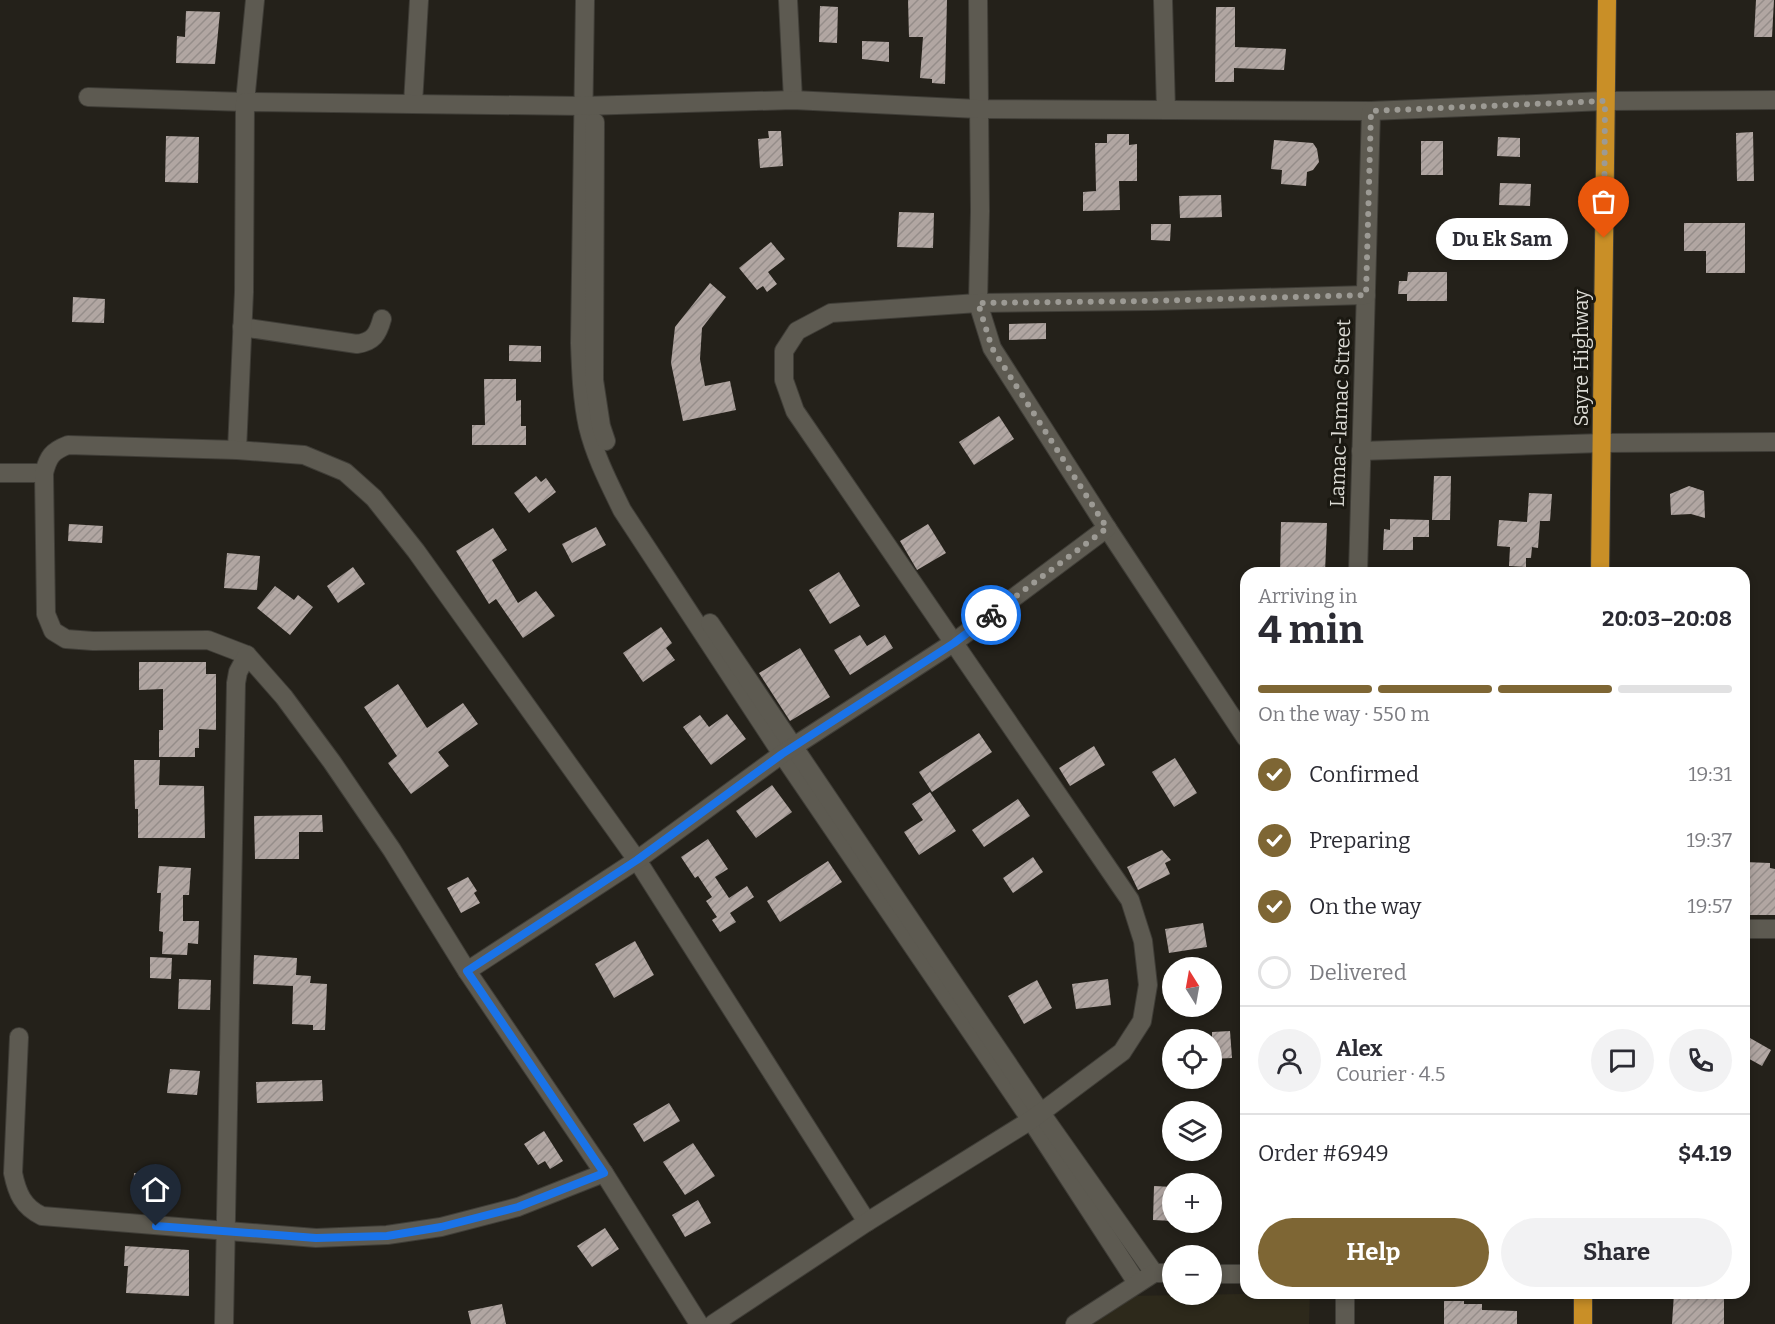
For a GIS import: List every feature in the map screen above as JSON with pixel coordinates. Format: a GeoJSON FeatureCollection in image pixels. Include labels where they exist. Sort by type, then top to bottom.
{"type":"FeatureCollection","features":[{"type":"Feature","properties":{"kind":"highway","name":"Sayre Highway"},"geometry":{"type":"LineString","coordinates":[[1600,567],[1607,0]]}},
{"type":"Feature","properties":{"kind":"highway"},"geometry":{"type":"LineString","coordinates":[[1583,1299],[1583,1324]]}},
{"type":"Feature","properties":{"kind":"street"},"geometry":{"type":"LineString","coordinates":[[237,450],[242,327],[245,102],[255,0]]}},
{"type":"Feature","properties":{"kind":"street"},"geometry":{"type":"LineString","coordinates":[[413,104],[419,0]]}},
{"type":"Feature","properties":{"kind":"street"},"geometry":{"type":"LineString","coordinates":[[585,0],[589,106],[587,343],[581,384],[589,429],[603,469],[622,510],[655,549],[714,629],[788,750],[1036,1117],[1137,1283]]}},
{"type":"Feature","properties":{"kind":"street"},"geometry":{"type":"LineString","coordinates":[[589,106],[597,0]]}},
{"type":"Feature","properties":{"kind":"street"},"geometry":{"type":"LineString","coordinates":[[788,0],[794,100]]}},
{"type":"Feature","properties":{"kind":"street"},"geometry":{"type":"LineString","coordinates":[[978,0],[980,211],[978,303],[992,348],[1107,528],[1240,729]]}},
{"type":"Feature","properties":{"kind":"street"},"geometry":{"type":"LineString","coordinates":[[1163,0],[1166,110]]}},
{"type":"Feature","properties":{"kind":"street"},"geometry":{"type":"LineString","coordinates":[[88,97],[245,102],[589,106],[794,100],[978,109],[1371,111],[1605,101],[1775,100]]}},
{"type":"Feature","properties":{"kind":"street","name":"Lamac-lamac Street"},"geometry":{"type":"LineString","coordinates":[[1358,567],[1371,111]]}},
{"type":"Feature","properties":{"kind":"street"},"geometry":{"type":"LineString","coordinates":[[713,1324],[867,1222],[1036,1117],[1122,1052],[1142,1021],[1148,986],[1143,941],[1130,900],[795,411],[784,380],[784,351],[797,331],[831,313],[978,303],[1366,295]]}},
{"type":"Feature","properties":{"kind":"street"},"geometry":{"type":"LineString","coordinates":[[242,327],[357,344],[373,339],[379,332],[382,319]]}},
{"type":"Feature","properties":{"kind":"street"},"geometry":{"type":"LineString","coordinates":[[1361,451],[1603,443],[1775,442]]}},
{"type":"Feature","properties":{"kind":"street"},"geometry":{"type":"LineString","coordinates":[[699,1324],[604,1173],[467,971],[392,850],[284,697],[247,654],[208,640],[93,641],[66,639],[53,631],[46,614],[44,473],[47,459],[55,450],[68,445],[237,450],[304,455],[345,472],[374,498],[416,551],[637,860],[867,1222]]}},
{"type":"Feature","properties":{"kind":"street"},"geometry":{"type":"LineString","coordinates":[[0,473],[44,473]]}},
{"type":"Feature","properties":{"kind":"street"},"geometry":{"type":"LineString","coordinates":[[467,971],[637,860],[788,750],[954,643],[1107,528]]}},
{"type":"Feature","properties":{"kind":"street"},"geometry":{"type":"LineString","coordinates":[[224,1324],[236,683],[238,672],[247,654]]}},
{"type":"Feature","properties":{"kind":"street"},"geometry":{"type":"LineString","coordinates":[[1750,929],[1775,929]]}},
{"type":"Feature","properties":{"kind":"street"},"geometry":{"type":"LineString","coordinates":[[20,1037],[13,1173],[16,1189],[22,1202],[32,1212],[42,1216],[316,1238],[387,1236],[441,1227],[518,1207],[604,1173]]}},
{"type":"Feature","properties":{"kind":"street"},"geometry":{"type":"LineString","coordinates":[[1036,1117],[1154,1273]]}},
{"type":"Feature","properties":{"kind":"street"},"geometry":{"type":"LineString","coordinates":[[1075,1324],[1154,1273],[1162,1273]]}},
{"type":"Feature","properties":{"kind":"street"},"geometry":{"type":"LineString","coordinates":[[1222,1274],[1240,1274]]}},
{"type":"Feature","properties":{"kind":"street"},"geometry":{"type":"LineString","coordinates":[[1345,1299],[1345,1324]]}},
{"type":"Feature","properties":{"kind":"shaded area"},"geometry":{"type":"Polygon","coordinates":[[[1222,1294],[1240,1294],[1240,1299],[1310,1299],[1309,1324],[1080,1324],[1123,1296],[1162,1295],[1162,1305],[1222,1305],[1222,1294]]]}},
{"type":"Feature","properties":{"kind":"building"},"geometry":{"type":"Polygon","coordinates":[[[908,0],[947,0],[945,84],[932,83],[932,79],[920,78],[923,37],[909,37],[908,0]]]}},
{"type":"Feature","properties":{"kind":"building"},"geometry":{"type":"Polygon","coordinates":[[[1756,0],[1774,0],[1772,37],[1754,37],[1756,0]]]}},
{"type":"Feature","properties":{"kind":"building"},"geometry":{"type":"Polygon","coordinates":[[[820,6],[838,7],[837,43],[819,42],[820,6]]]}},
{"type":"Feature","properties":{"kind":"building"},"geometry":{"type":"Polygon","coordinates":[[[1216,7],[1235,7],[1235,47],[1286,49],[1284,70],[1234,68],[1234,82],[1215,82],[1216,7]]]}},
{"type":"Feature","properties":{"kind":"building"},"geometry":{"type":"Polygon","coordinates":[[[186,11],[220,12],[215,64],[176,63],[177,36],[185,37],[186,11]]]}},
{"type":"Feature","properties":{"kind":"building"},"geometry":{"type":"Polygon","coordinates":[[[862,41],[889,42],[889,62],[862,59],[862,41]]]}},
{"type":"Feature","properties":{"kind":"building"},"geometry":{"type":"Polygon","coordinates":[[[768,131],[781,131],[783,166],[760,168],[758,139],[769,138],[768,131]]]}},
{"type":"Feature","properties":{"kind":"building"},"geometry":{"type":"Polygon","coordinates":[[[1753,132],[1754,181],[1737,181],[1736,133],[1753,132]]]}},
{"type":"Feature","properties":{"kind":"building"},"geometry":{"type":"Polygon","coordinates":[[[1107,134],[1129,134],[1129,145],[1137,144],[1137,181],[1119,181],[1120,210],[1083,211],[1083,192],[1096,191],[1095,143],[1107,143],[1107,134]]]}},
{"type":"Feature","properties":{"kind":"building"},"geometry":{"type":"Polygon","coordinates":[[[166,136],[199,137],[198,183],[165,182],[166,136]]]}},
{"type":"Feature","properties":{"kind":"building"},"geometry":{"type":"Polygon","coordinates":[[[1498,137],[1520,138],[1520,157],[1497,156],[1498,137]]]}},
{"type":"Feature","properties":{"kind":"building"},"geometry":{"type":"Polygon","coordinates":[[[1274,140],[1313,143],[1317,149],[1319,162],[1313,170],[1307,172],[1306,186],[1281,184],[1282,170],[1271,169],[1274,140]]]}},
{"type":"Feature","properties":{"kind":"building"},"geometry":{"type":"Polygon","coordinates":[[[1421,141],[1443,141],[1443,175],[1421,175],[1421,141]]]}},
{"type":"Feature","properties":{"kind":"building"},"geometry":{"type":"Polygon","coordinates":[[[1500,183],[1531,184],[1530,206],[1499,205],[1500,183]]]}},
{"type":"Feature","properties":{"kind":"building"},"geometry":{"type":"Polygon","coordinates":[[[1221,195],[1222,217],[1180,218],[1179,196],[1221,195]]]}},
{"type":"Feature","properties":{"kind":"building"},"geometry":{"type":"Polygon","coordinates":[[[899,212],[934,213],[933,248],[897,247],[899,212]]]}},
{"type":"Feature","properties":{"kind":"building"},"geometry":{"type":"Polygon","coordinates":[[[1684,223],[1745,223],[1745,273],[1706,273],[1706,251],[1684,251],[1684,223]]]}},
{"type":"Feature","properties":{"kind":"building"},"geometry":{"type":"Polygon","coordinates":[[[1151,224],[1171,224],[1170,241],[1151,240],[1151,224]]]}},
{"type":"Feature","properties":{"kind":"building"},"geometry":{"type":"Polygon","coordinates":[[[771,242],[785,259],[768,272],[777,284],[767,292],[763,286],[757,290],[739,268],[771,242]]]}},
{"type":"Feature","properties":{"kind":"building"},"geometry":{"type":"Polygon","coordinates":[[[1408,272],[1447,272],[1447,301],[1407,301],[1407,294],[1398,294],[1399,281],[1407,281],[1408,272]]]}},
{"type":"Feature","properties":{"kind":"building"},"geometry":{"type":"Polygon","coordinates":[[[710,283],[726,297],[702,328],[700,359],[705,386],[730,381],[736,410],[683,421],[671,363],[675,327],[710,283]]]}},
{"type":"Feature","properties":{"kind":"building"},"geometry":{"type":"Polygon","coordinates":[[[73,297],[105,299],[104,323],[72,322],[73,297]]]}},
{"type":"Feature","properties":{"kind":"building"},"geometry":{"type":"Polygon","coordinates":[[[1046,323],[1046,339],[1009,340],[1009,324],[1046,323]]]}},
{"type":"Feature","properties":{"kind":"building"},"geometry":{"type":"Polygon","coordinates":[[[509,345],[541,346],[541,362],[509,361],[509,345]]]}},
{"type":"Feature","properties":{"kind":"building"},"geometry":{"type":"Polygon","coordinates":[[[484,379],[516,379],[516,401],[521,400],[521,426],[526,426],[526,445],[472,445],[472,425],[485,425],[484,379]]]}},
{"type":"Feature","properties":{"kind":"building"},"geometry":{"type":"Polygon","coordinates":[[[999,416],[1014,439],[974,465],[959,442],[999,416]]]}},
{"type":"Feature","properties":{"kind":"building"},"geometry":{"type":"Polygon","coordinates":[[[536,476],[541,482],[546,478],[556,492],[529,513],[514,493],[536,476]]]}},
{"type":"Feature","properties":{"kind":"building"},"geometry":{"type":"Polygon","coordinates":[[[1434,476],[1451,476],[1450,520],[1432,520],[1434,476]]]}},
{"type":"Feature","properties":{"kind":"building"},"geometry":{"type":"Polygon","coordinates":[[[1689,486],[1704,491],[1705,518],[1691,514],[1671,515],[1670,494],[1689,486]]]}},
{"type":"Feature","properties":{"kind":"building"},"geometry":{"type":"Polygon","coordinates":[[[1529,493],[1552,494],[1550,521],[1540,521],[1538,548],[1532,547],[1531,558],[1526,558],[1526,567],[1509,566],[1510,547],[1497,546],[1499,520],[1527,522],[1529,493]]]}},
{"type":"Feature","properties":{"kind":"building"},"geometry":{"type":"Polygon","coordinates":[[[1390,519],[1429,520],[1429,537],[1413,537],[1413,550],[1383,550],[1384,529],[1390,530],[1390,519]]]}},
{"type":"Feature","properties":{"kind":"building"},"geometry":{"type":"Polygon","coordinates":[[[1281,522],[1327,523],[1325,567],[1280,567],[1281,522]]]}},
{"type":"Feature","properties":{"kind":"building"},"geometry":{"type":"Polygon","coordinates":[[[69,524],[103,526],[102,543],[68,541],[69,524]]]}},
{"type":"Feature","properties":{"kind":"building"},"geometry":{"type":"Polygon","coordinates":[[[928,524],[946,553],[917,570],[900,541],[928,524]]]}},
{"type":"Feature","properties":{"kind":"building"},"geometry":{"type":"Polygon","coordinates":[[[596,527],[606,545],[572,563],[562,544],[596,527]]]}},
{"type":"Feature","properties":{"kind":"building"},"geometry":{"type":"Polygon","coordinates":[[[493,528],[507,550],[492,560],[518,603],[536,591],[555,616],[523,638],[496,599],[489,604],[456,551],[493,528]]]}},
{"type":"Feature","properties":{"kind":"building"},"geometry":{"type":"Polygon","coordinates":[[[227,553],[260,556],[257,590],[224,588],[227,553]]]}},
{"type":"Feature","properties":{"kind":"building"},"geometry":{"type":"Polygon","coordinates":[[[353,567],[365,584],[338,603],[327,586],[353,567]]]}},
{"type":"Feature","properties":{"kind":"building"},"geometry":{"type":"Polygon","coordinates":[[[839,572],[860,606],[830,624],[809,590],[839,572]]]}},
{"type":"Feature","properties":{"kind":"building"},"geometry":{"type":"Polygon","coordinates":[[[275,586],[294,600],[298,595],[313,607],[290,635],[257,608],[275,586]]]}},
{"type":"Feature","properties":{"kind":"building"},"geometry":{"type":"Polygon","coordinates":[[[661,627],[672,643],[666,648],[675,660],[643,682],[623,653],[661,627]]]}},
{"type":"Feature","properties":{"kind":"building"},"geometry":{"type":"Polygon","coordinates":[[[860,635],[867,646],[885,635],[893,648],[850,675],[834,650],[860,635]]]}},
{"type":"Feature","properties":{"kind":"building"},"geometry":{"type":"Polygon","coordinates":[[[800,648],[830,697],[790,721],[759,673],[800,648]]]}},
{"type":"Feature","properties":{"kind":"building"},"geometry":{"type":"Polygon","coordinates":[[[139,662],[206,662],[206,674],[216,674],[216,730],[199,729],[199,748],[195,748],[195,757],[159,757],[159,730],[163,730],[163,689],[139,690],[139,662]]]}},
{"type":"Feature","properties":{"kind":"building"},"geometry":{"type":"Polygon","coordinates":[[[398,684],[427,728],[463,703],[478,724],[438,752],[449,766],[411,794],[388,763],[397,756],[364,707],[398,684]]]}},
{"type":"Feature","properties":{"kind":"building"},"geometry":{"type":"Polygon","coordinates":[[[727,714],[746,739],[711,765],[683,727],[700,715],[709,727],[727,714]]]}},
{"type":"Feature","properties":{"kind":"building"},"geometry":{"type":"Polygon","coordinates":[[[979,733],[992,752],[932,792],[919,772],[979,733]]]}},
{"type":"Feature","properties":{"kind":"building"},"geometry":{"type":"Polygon","coordinates":[[[1094,746],[1105,765],[1070,786],[1059,768],[1094,746]]]}},
{"type":"Feature","properties":{"kind":"building"},"geometry":{"type":"Polygon","coordinates":[[[1175,758],[1197,793],[1174,807],[1152,772],[1175,758]]]}},
{"type":"Feature","properties":{"kind":"building"},"geometry":{"type":"Polygon","coordinates":[[[134,760],[160,760],[159,785],[204,786],[205,838],[138,838],[134,760]]]}},
{"type":"Feature","properties":{"kind":"building"},"geometry":{"type":"Polygon","coordinates":[[[772,785],[792,812],[756,838],[736,811],[772,785]]]}},
{"type":"Feature","properties":{"kind":"building"},"geometry":{"type":"Polygon","coordinates":[[[930,792],[956,831],[919,855],[904,832],[923,820],[912,804],[930,792]]]}},
{"type":"Feature","properties":{"kind":"building"},"geometry":{"type":"Polygon","coordinates":[[[1018,799],[1030,816],[984,847],[972,830],[1018,799]]]}},
{"type":"Feature","properties":{"kind":"building"},"geometry":{"type":"Polygon","coordinates":[[[322,815],[323,832],[299,832],[299,859],[255,859],[254,816],[322,815]]]}},
{"type":"Feature","properties":{"kind":"building"},"geometry":{"type":"Polygon","coordinates":[[[708,839],[728,869],[715,877],[729,898],[747,886],[754,897],[730,913],[736,922],[720,932],[712,920],[717,917],[706,901],[712,897],[681,857],[708,839]]]}},
{"type":"Feature","properties":{"kind":"building"},"geometry":{"type":"Polygon","coordinates":[[[1162,850],[1171,860],[1165,863],[1170,874],[1138,890],[1127,867],[1162,850]]]}},
{"type":"Feature","properties":{"kind":"building"},"geometry":{"type":"Polygon","coordinates":[[[1033,857],[1043,872],[1013,893],[1003,878],[1033,857]]]}},
{"type":"Feature","properties":{"kind":"building"},"geometry":{"type":"Polygon","coordinates":[[[828,861],[842,882],[780,922],[767,901],[828,861]]]}},
{"type":"Feature","properties":{"kind":"building"},"geometry":{"type":"Polygon","coordinates":[[[1750,862],[1770,863],[1770,868],[1775,869],[1775,915],[1750,915],[1750,862]]]}},
{"type":"Feature","properties":{"kind":"building"},"geometry":{"type":"Polygon","coordinates":[[[159,866],[191,868],[189,895],[183,895],[183,921],[199,921],[198,944],[188,943],[187,955],[162,954],[163,932],[159,931],[161,893],[157,893],[159,866]]]}},
{"type":"Feature","properties":{"kind":"building"},"geometry":{"type":"Polygon","coordinates":[[[468,877],[477,891],[474,893],[480,903],[461,913],[447,888],[468,877]]]}},
{"type":"Feature","properties":{"kind":"building"},"geometry":{"type":"Polygon","coordinates":[[[1203,923],[1207,947],[1169,953],[1165,929],[1203,923]]]}},
{"type":"Feature","properties":{"kind":"building"},"geometry":{"type":"Polygon","coordinates":[[[635,941],[654,975],[614,998],[595,964],[635,941]]]}},
{"type":"Feature","properties":{"kind":"building"},"geometry":{"type":"Polygon","coordinates":[[[254,955],[297,958],[296,975],[311,976],[310,983],[327,984],[325,1030],[313,1030],[313,1025],[292,1024],[293,986],[253,984],[254,955]]]}},
{"type":"Feature","properties":{"kind":"building"},"geometry":{"type":"Polygon","coordinates":[[[150,957],[172,958],[171,979],[150,978],[150,957]]]}},
{"type":"Feature","properties":{"kind":"building"},"geometry":{"type":"Polygon","coordinates":[[[179,979],[211,980],[210,1010],[178,1009],[179,979]]]}},
{"type":"Feature","properties":{"kind":"building"},"geometry":{"type":"Polygon","coordinates":[[[1108,979],[1111,1005],[1076,1009],[1072,984],[1108,979]]]}},
{"type":"Feature","properties":{"kind":"building"},"geometry":{"type":"Polygon","coordinates":[[[1037,980],[1052,1008],[1024,1024],[1008,996],[1037,980]]]}},
{"type":"Feature","properties":{"kind":"building"},"geometry":{"type":"Polygon","coordinates":[[[1222,1031],[1230,1031],[1232,1058],[1222,1058],[1222,1031]]]}},
{"type":"Feature","properties":{"kind":"building"},"geometry":{"type":"Polygon","coordinates":[[[1750,1038],[1771,1050],[1762,1066],[1750,1059],[1750,1038]]]}},
{"type":"Feature","properties":{"kind":"building"},"geometry":{"type":"Polygon","coordinates":[[[170,1069],[200,1071],[197,1095],[167,1093],[170,1069]]]}},
{"type":"Feature","properties":{"kind":"building"},"geometry":{"type":"Polygon","coordinates":[[[322,1080],[323,1101],[257,1103],[256,1082],[322,1080]]]}},
{"type":"Feature","properties":{"kind":"building"},"geometry":{"type":"Polygon","coordinates":[[[669,1103],[680,1121],[644,1142],[633,1124],[669,1103]]]}},
{"type":"Feature","properties":{"kind":"building"},"geometry":{"type":"Polygon","coordinates":[[[544,1131],[563,1161],[550,1169],[545,1161],[538,1165],[524,1144],[544,1131]]]}},
{"type":"Feature","properties":{"kind":"building"},"geometry":{"type":"Polygon","coordinates":[[[693,1143],[715,1176],[685,1195],[663,1162],[693,1143]]]}},
{"type":"Feature","properties":{"kind":"building"},"geometry":{"type":"Polygon","coordinates":[[[134,1173],[171,1175],[170,1198],[133,1196],[134,1173]]]}},
{"type":"Feature","properties":{"kind":"building"},"geometry":{"type":"Polygon","coordinates":[[[1154,1186],[1162,1186],[1162,1220],[1153,1220],[1154,1186]]]}},
{"type":"Feature","properties":{"kind":"building"},"geometry":{"type":"Polygon","coordinates":[[[698,1200],[711,1223],[685,1237],[672,1215],[698,1200]]]}},
{"type":"Feature","properties":{"kind":"building"},"geometry":{"type":"Polygon","coordinates":[[[605,1228],[619,1249],[592,1267],[577,1246],[605,1228]]]}},
{"type":"Feature","properties":{"kind":"building"},"geometry":{"type":"Polygon","coordinates":[[[125,1246],[189,1250],[189,1296],[126,1293],[128,1266],[124,1266],[125,1246]]]}},
{"type":"Feature","properties":{"kind":"building"},"geometry":{"type":"Polygon","coordinates":[[[1674,1299],[1724,1299],[1724,1324],[1672,1324],[1674,1299]]]}},
{"type":"Feature","properties":{"kind":"building"},"geometry":{"type":"Polygon","coordinates":[[[1444,1301],[1482,1304],[1482,1310],[1517,1311],[1517,1324],[1444,1324],[1444,1301]]]}},
{"type":"Feature","properties":{"kind":"building"},"geometry":{"type":"Polygon","coordinates":[[[502,1304],[506,1324],[471,1324],[468,1311],[502,1304]]]}},
{"type":"Feature","properties":{"kind":"way so far"},"geometry":{"type":"LineString","coordinates":[[991,615],[1107,528],[992,348],[978,303],[1366,295],[1371,111],[1605,101],[1604,238]]}},
{"type":"Feature","properties":{"kind":"place","name":"Du Ek Sam"},"geometry":{"type":"Point","coordinates":[1604,238]}},
{"type":"Feature","properties":{"kind":"route"},"geometry":{"type":"LineString","coordinates":[[156,1226],[316,1238],[387,1236],[441,1227],[518,1207],[604,1173],[467,971],[637,860],[782,754],[954,643],[991,615]]}}]}
